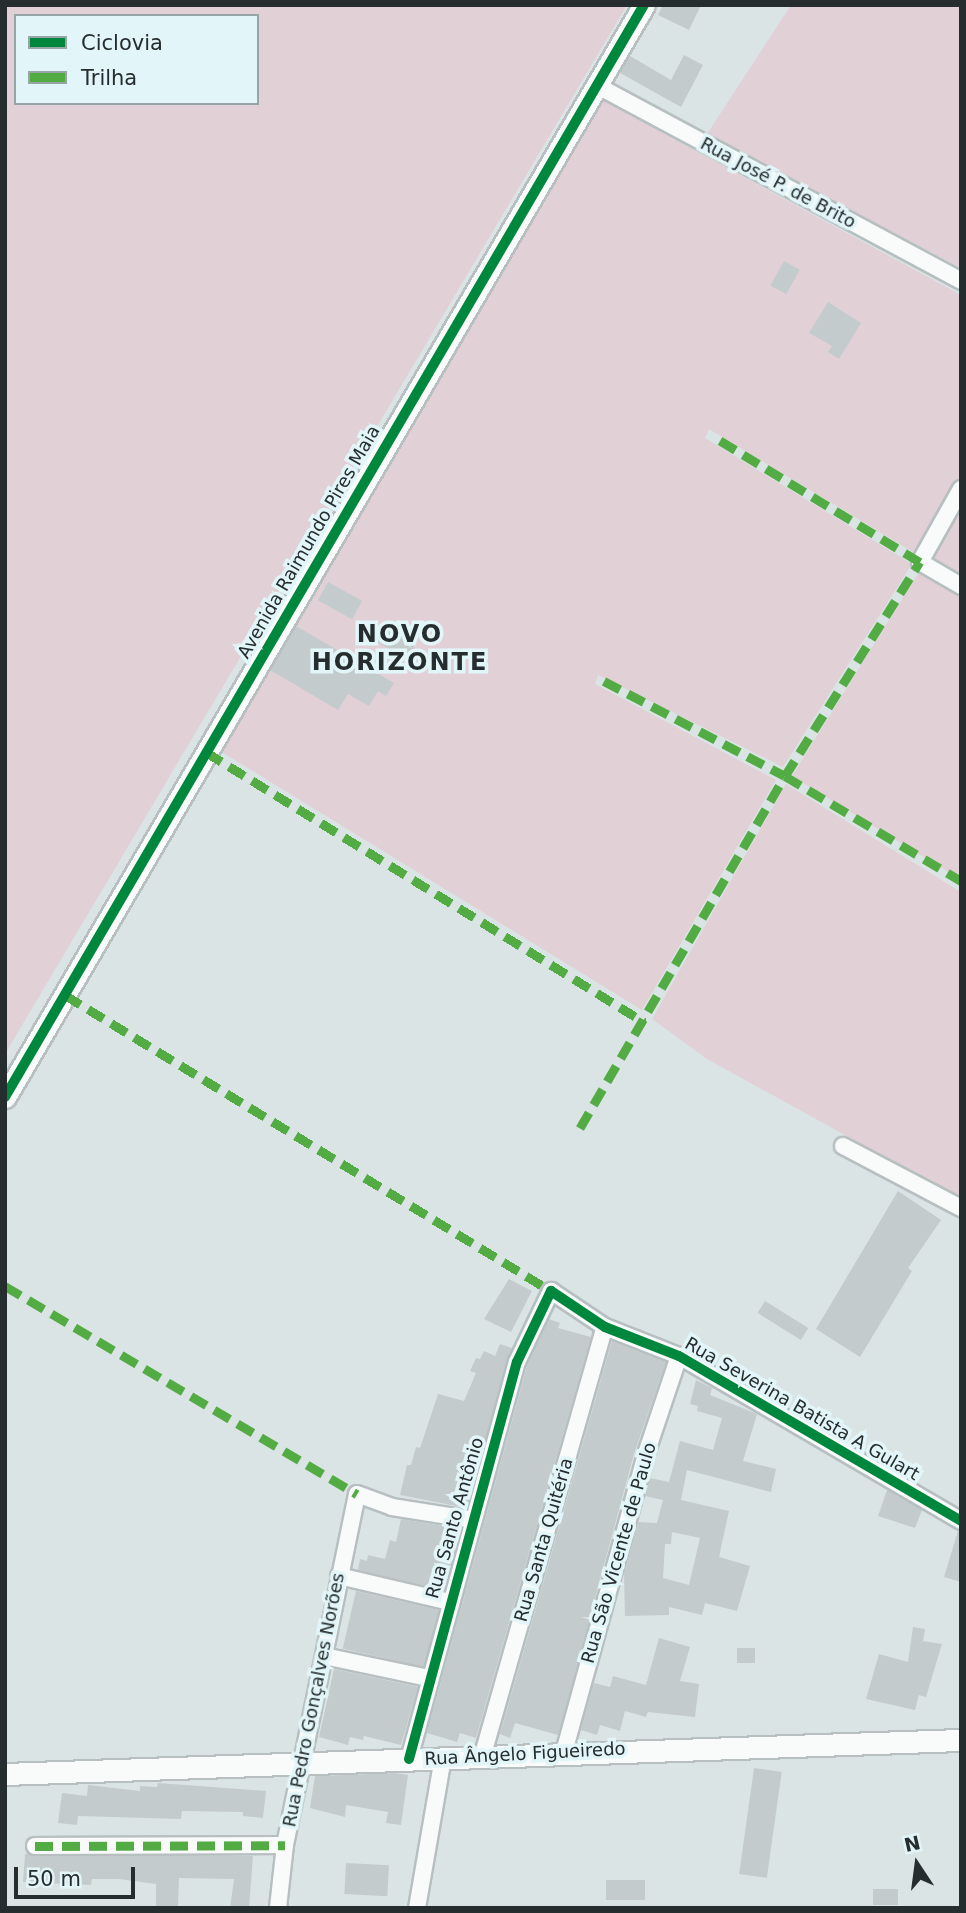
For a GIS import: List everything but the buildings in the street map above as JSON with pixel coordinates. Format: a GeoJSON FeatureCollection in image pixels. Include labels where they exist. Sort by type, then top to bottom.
{"type":"FeatureCollection","features":[{"type":"Feature","properties":{"kind":"street","name":"Avenida Raimundo Pires Maia"},"geometry":{"type":"LineString","coordinates":[[5,1097],[644,5]]}},
{"type":"Feature","properties":{"kind":"street","name":"Rua José P. de Brito"},"geometry":{"type":"LineString","coordinates":[[596,85],[961,281]]}},
{"type":"Feature","properties":{"kind":"street"},"geometry":{"type":"LineString","coordinates":[[961,489],[920,562],[961,586]]}},
{"type":"Feature","properties":{"kind":"street"},"geometry":{"type":"LineString","coordinates":[[843,1146],[961,1208]]}},
{"type":"Feature","properties":{"kind":"street","name":"Rua Severina Batista A Gulart"},"geometry":{"type":"LineString","coordinates":[[551,1291],[605,1327],[679,1356],[961,1521]]}},
{"type":"Feature","properties":{"kind":"street","name":"Rua Santo Antônio"},"geometry":{"type":"LineString","coordinates":[[409,1759],[428,1678],[517,1362],[551,1291]]}},
{"type":"Feature","properties":{"kind":"street","name":"Rua Santa Quitéria"},"geometry":{"type":"LineString","coordinates":[[483,1754],[605,1327]]}},
{"type":"Feature","properties":{"kind":"street","name":"Rua São Vicente de Paulo"},"geometry":{"type":"LineString","coordinates":[[564,1752],[647,1451],[679,1356]]}},
{"type":"Feature","properties":{"kind":"street","name":"Rua Pedro Gonçalves Norões"},"geometry":{"type":"LineString","coordinates":[[278,1908],[285,1845],[357,1494],[392,1507],[425,1509],[474,1520]]}},
{"type":"Feature","properties":{"kind":"street"},"geometry":{"type":"LineString","coordinates":[[339,1576],[450,1602]]}},
{"type":"Feature","properties":{"kind":"street"},"geometry":{"type":"LineString","coordinates":[[324,1656],[428,1678]]}},
{"type":"Feature","properties":{"kind":"street","name":"Rua Ângelo Figueiredo"},"geometry":{"type":"LineString","coordinates":[[5,1773],[443,1758],[483,1754],[961,1740]]}},
{"type":"Feature","properties":{"kind":"street"},"geometry":{"type":"LineString","coordinates":[[417,1908],[443,1758]]}},
{"type":"Feature","properties":{"kind":"street"},"geometry":{"type":"LineString","coordinates":[[35,1846],[285,1845]]}},
{"type":"Feature","properties":{"kind":"shaded area"},"geometry":{"type":"Polygon","coordinates":[[[5,5],[627,5],[5,1054],[5,5]]]}},
{"type":"Feature","properties":{"kind":"shaded area"},"geometry":{"type":"Polygon","coordinates":[[[791,5],[961,5],[961,268],[707,134],[791,5]]]}},
{"type":"Feature","properties":{"kind":"shaded area"},"geometry":{"type":"Polygon","coordinates":[[[602,100],[961,295],[961,481],[918,555],[709,429],[705,438],[912,564],[783,767],[598,675],[595,684],[776,780],[642,1010],[220,751],[602,100]]]}},
{"type":"Feature","properties":{"kind":"shaded area"},"geometry":{"type":"Polygon","coordinates":[[[961,505],[961,577],[929,559],[961,505]]]}},
{"type":"Feature","properties":{"kind":"shaded area"},"geometry":{"type":"Polygon","coordinates":[[[919,572],[961,593],[961,880],[792,776],[919,572]]]}},
{"type":"Feature","properties":{"kind":"shaded area"},"geometry":{"type":"Polygon","coordinates":[[[786,784],[961,892],[961,1199],[707,1059],[652,1019],[786,784]]]}},
{"type":"Feature","properties":{"kind":"marked path"},"geometry":{"type":"LineString","coordinates":[[580,1128],[785,776],[920,562],[716,438]]}},
{"type":"Feature","properties":{"kind":"marked path"},"geometry":{"type":"LineString","coordinates":[[604,681],[785,776],[961,881]]}},
{"type":"Feature","properties":{"kind":"marked path"},"geometry":{"type":"LineString","coordinates":[[206,752],[644,1022]]}},
{"type":"Feature","properties":{"kind":"marked path"},"geometry":{"type":"LineString","coordinates":[[65,995],[551,1291]]}},
{"type":"Feature","properties":{"kind":"marked path"},"geometry":{"type":"LineString","coordinates":[[5,1286],[357,1494]]}},
{"type":"Feature","properties":{"kind":"marked path"},"geometry":{"type":"LineString","coordinates":[[35,1846],[285,1845]]}},
{"type":"Feature","properties":{"kind":"cycle path"},"geometry":{"type":"LineString","coordinates":[[5,1097],[644,5]]}},
{"type":"Feature","properties":{"kind":"cycle path"},"geometry":{"type":"LineString","coordinates":[[409,1759],[517,1362],[551,1291],[605,1327],[679,1356],[961,1521]]}},
{"type":"Feature","properties":{"kind":"district","name":"NOVO HORIZONTE"},"geometry":{"type":"Point","coordinates":[400,649]}}]}
